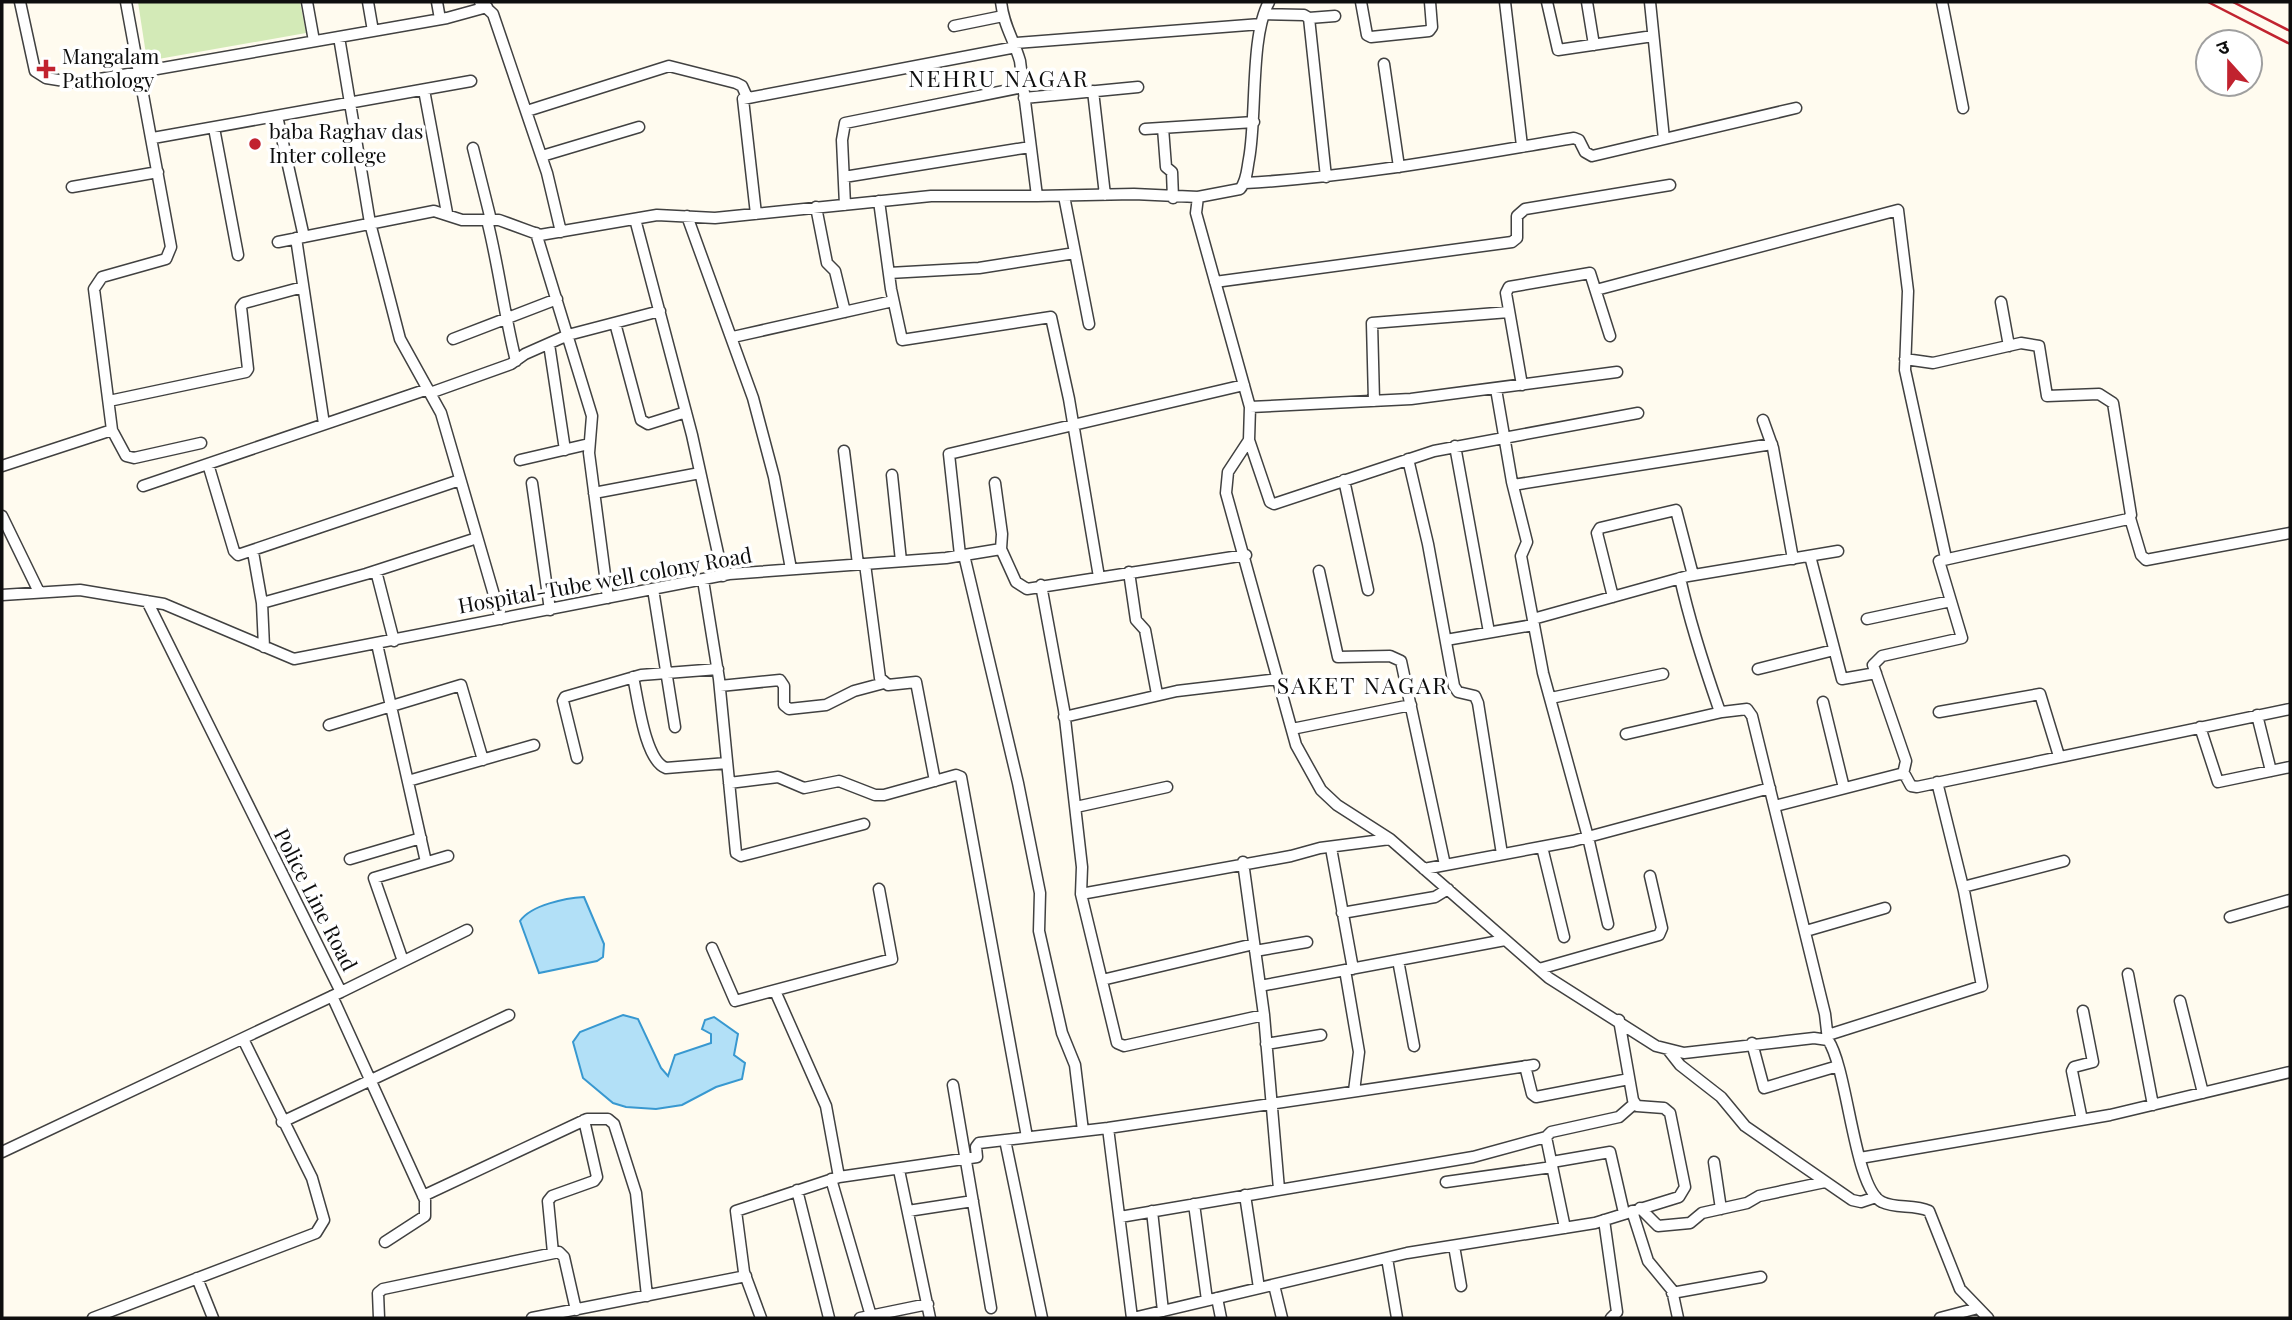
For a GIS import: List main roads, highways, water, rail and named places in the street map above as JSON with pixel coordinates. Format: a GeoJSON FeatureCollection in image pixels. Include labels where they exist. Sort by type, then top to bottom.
{"type":"FeatureCollection","features":[{"type":"Feature","properties":{"kind":"water"},"geometry":{"type":"Polygon","coordinates":[[[584,897],[604,944],[603,957],[597,961],[539,973],[520,921],[540,907],[584,897]]]}},
{"type":"Feature","properties":{"kind":"water"},"geometry":{"type":"Polygon","coordinates":[[[623,1015],[638,1019],[661,1068],[668,1076],[675,1055],[711,1043],[711,1034],[702,1029],[705,1020],[714,1017],[738,1034],[734,1055],[745,1063],[742,1079],[716,1087],[682,1105],[656,1109],[626,1107],[613,1103],[583,1078],[573,1042],[580,1032],[623,1015]]]}},
{"type":"Feature","properties":{"kind":"railway"},"geometry":{"type":"LineString","coordinates":[[2208,2],[2290,44]]}},
{"type":"Feature","properties":{"kind":"railway"},"geometry":{"type":"LineString","coordinates":[[2233,2],[2290,31]]}},
{"type":"Feature","properties":{"kind":"place","name":"Mangalam Pathology"},"geometry":{"type":"Point","coordinates":[46,69]}},
{"type":"Feature","properties":{"kind":"place","name":"baba Raghav das Inter college"},"geometry":{"type":"Point","coordinates":[255,144]}},
{"type":"Feature","properties":{"kind":"district","name":"NEHRU NAGAR"},"geometry":{"type":"Point","coordinates":[999,79]}},
{"type":"Feature","properties":{"kind":"district","name":"SAKET NAGAR"},"geometry":{"type":"Point","coordinates":[1363,686]}}]}
